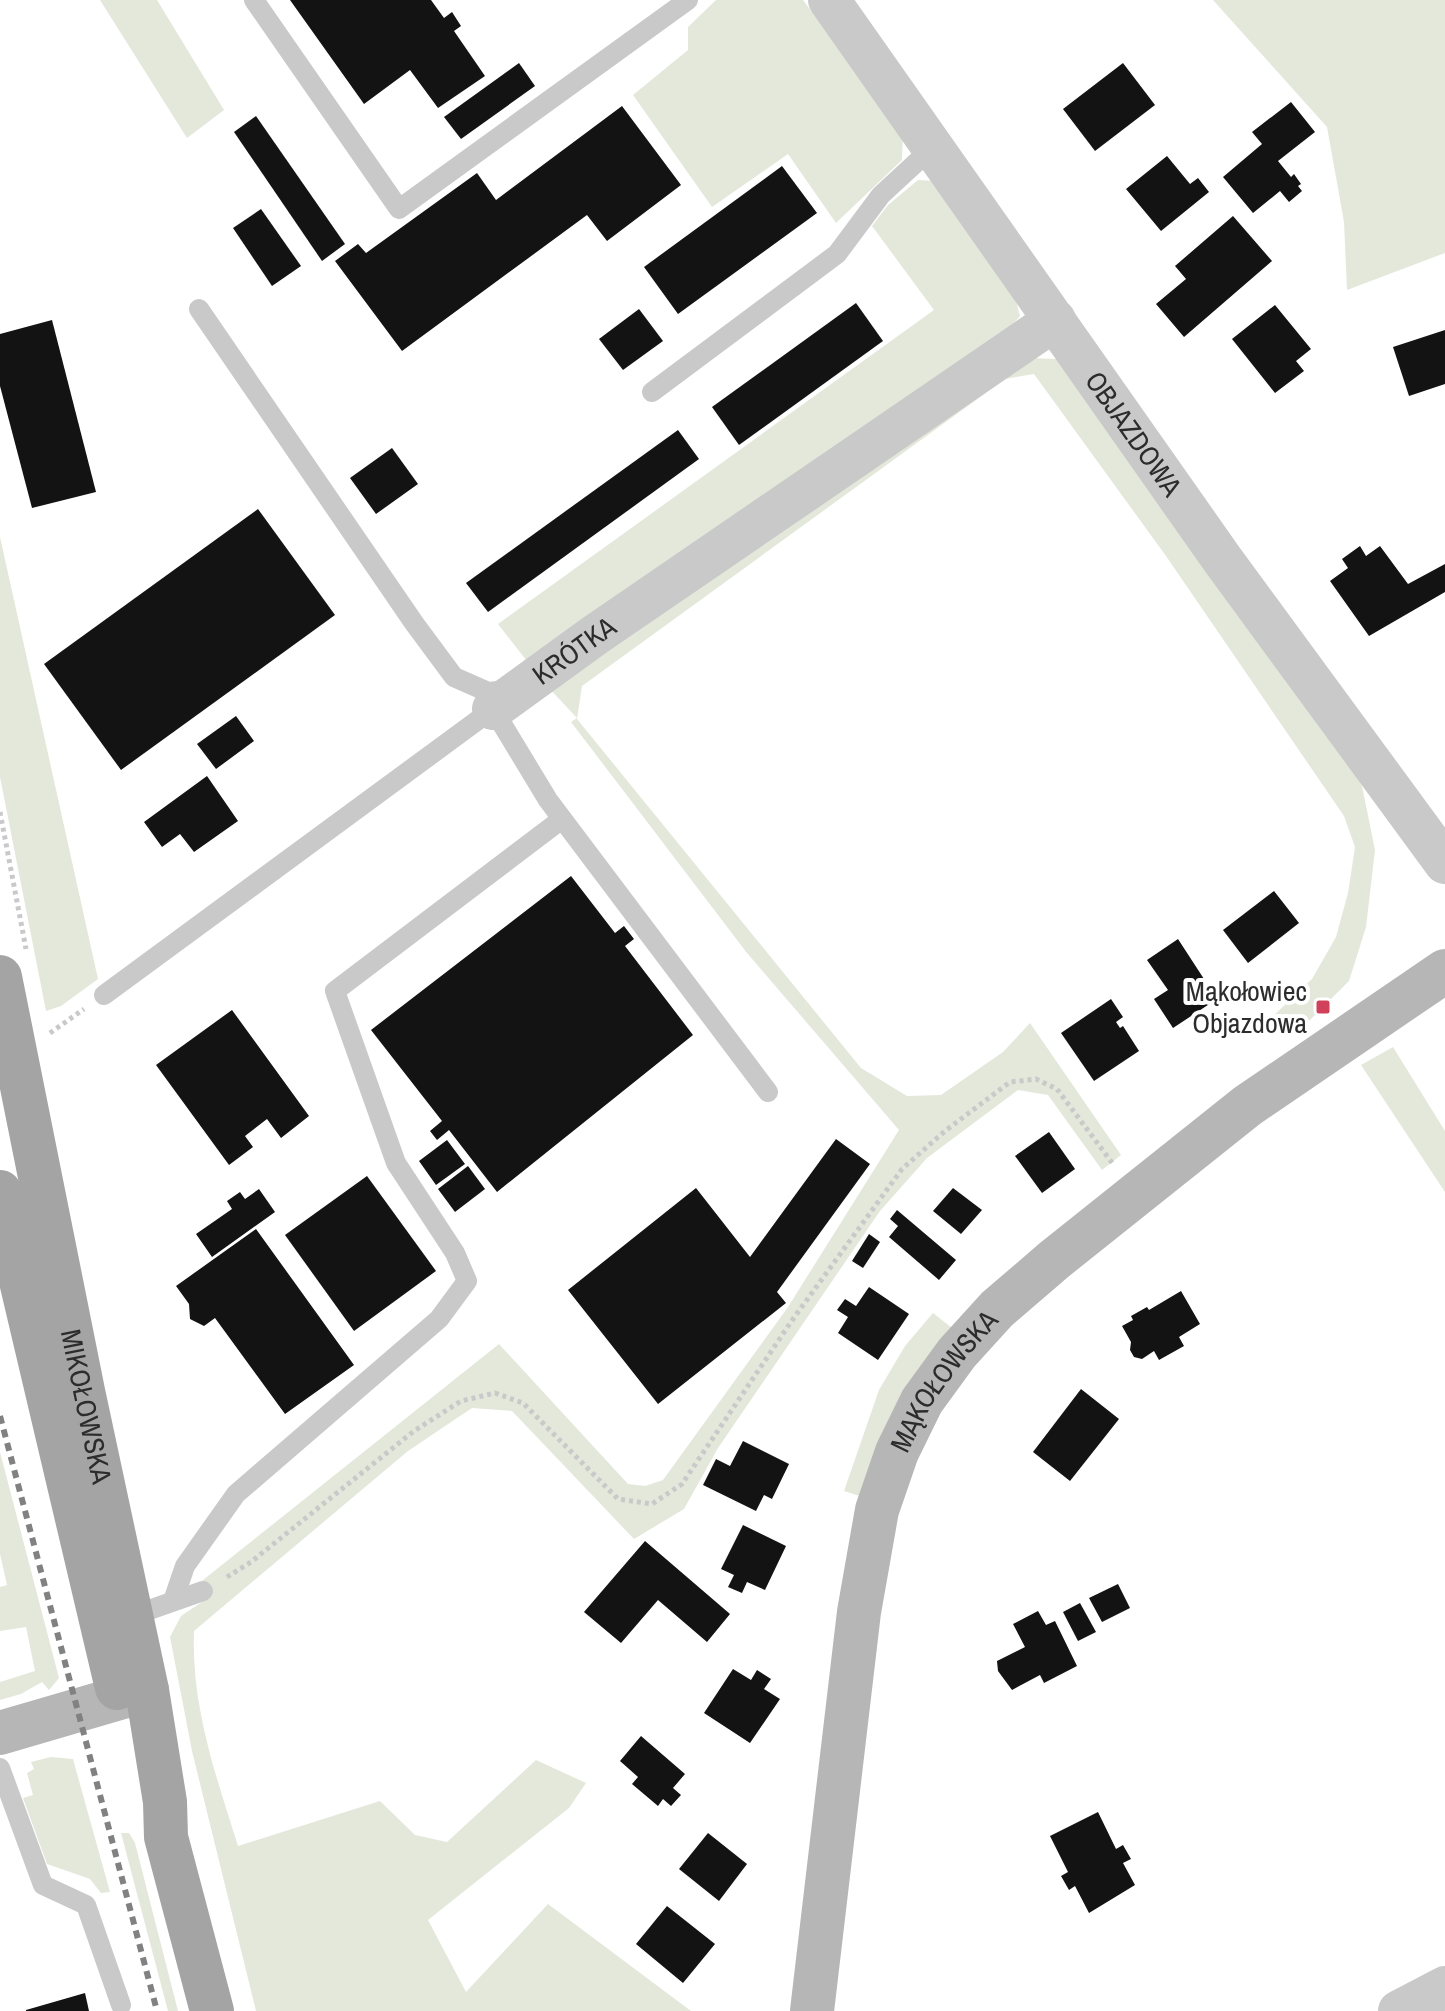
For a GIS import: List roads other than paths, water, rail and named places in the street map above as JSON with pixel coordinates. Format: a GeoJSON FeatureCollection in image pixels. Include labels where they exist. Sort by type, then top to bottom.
{"type":"FeatureCollection","features":[{"type":"Feature","properties":{"kind":"main road","name":"MIKOŁOWSKA"},"geometry":{"type":"LineString","coordinates":[[14,970],[83,1391],[132,1616],[133,1694]]}},
{"type":"Feature","properties":{"kind":"main road","name":"MIKOŁOWSKA"},"geometry":{"type":"LineString","coordinates":[[0,1192],[133,1694],[165,1802],[166,1837],[212,2011]]}},
{"type":"Feature","properties":{"kind":"street","name":"OBJAZDOWA"},"geometry":{"type":"LineString","coordinates":[[829,0],[1222,559],[1445,863]]}},
{"type":"Feature","properties":{"kind":"street","name":"KRÓTKA"},"geometry":{"type":"LineString","coordinates":[[507,699],[595,635],[1055,320]]}},
{"type":"Feature","properties":{"kind":"street","name":"MĄKOŁOWSKA"},"geometry":{"type":"LineString","coordinates":[[812,2011],[859,1612],[877,1510],[897,1452],[922,1401],[957,1353],[997,1309],[1135,1194],[1247,1106],[1445,971]]}},
{"type":"Feature","properties":{"kind":"street"},"geometry":{"type":"LineString","coordinates":[[0,1733],[133,1694]]}},
{"type":"Feature","properties":{"kind":"street"},"geometry":{"type":"LineString","coordinates":[[1399,2011],[1445,1987]]}},
{"type":"Feature","properties":{"kind":"lane"},"geometry":{"type":"LineString","coordinates":[[254,0],[399,209],[688,0]]}},
{"type":"Feature","properties":{"kind":"lane"},"geometry":{"type":"LineString","coordinates":[[652,392],[837,254],[881,195],[933,147]]}},
{"type":"Feature","properties":{"kind":"lane"},"geometry":{"type":"LineString","coordinates":[[199,309],[454,677],[507,699],[548,800],[768,1092]]}},
{"type":"Feature","properties":{"kind":"lane","name":"KRÓTKA"},"geometry":{"type":"LineString","coordinates":[[104,995],[507,699]]}},
{"type":"Feature","properties":{"kind":"lane"},"geometry":{"type":"LineString","coordinates":[[173,1601],[185,1566],[236,1494],[439,1319],[467,1281],[455,1253],[396,1163],[335,991],[562,819]]}},
{"type":"Feature","properties":{"kind":"lane"},"geometry":{"type":"LineString","coordinates":[[132,1616],[203,1591]]}},
{"type":"Feature","properties":{"kind":"lane"},"geometry":{"type":"LineString","coordinates":[[0,1768],[43,1885],[86,1905],[121,2005]]}},
{"type":"Feature","properties":{"kind":"railway"},"geometry":{"type":"LineString","coordinates":[[0,1416],[157,2011]]}},
{"type":"Feature","properties":{"kind":"place","name":"Mąkołowiec Objazdowa"},"geometry":{"type":"Point","coordinates":[1323,1007]}}]}
